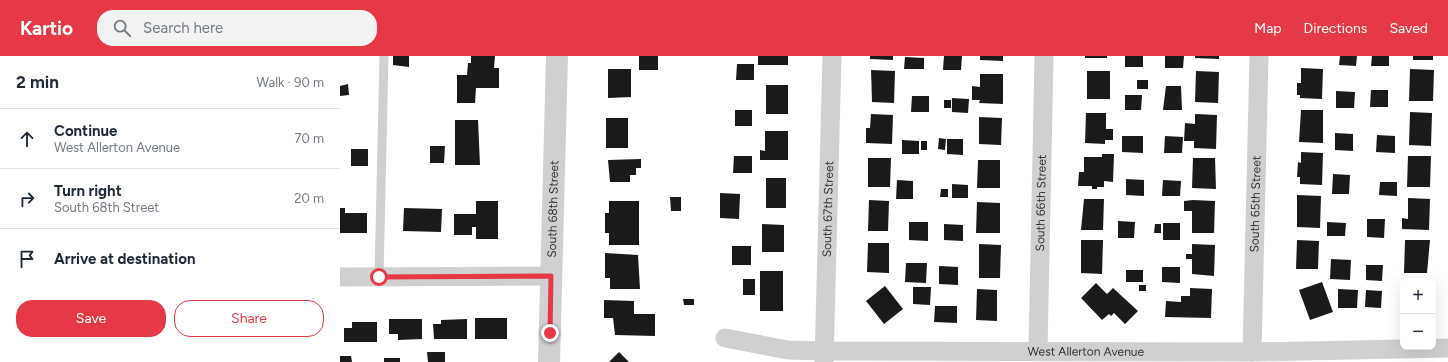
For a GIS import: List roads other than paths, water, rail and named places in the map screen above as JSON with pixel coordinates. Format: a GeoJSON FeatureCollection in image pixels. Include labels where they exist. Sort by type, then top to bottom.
{"type":"FeatureCollection","features":[{"type":"Feature","properties":{"kind":"street","name":"South 68th Street"},"geometry":{"type":"LineString","coordinates":[[549,362],[557,56]]}},
{"type":"Feature","properties":{"kind":"street","name":"South 67th Street"},"geometry":{"type":"LineString","coordinates":[[824,357],[832,56]]}},
{"type":"Feature","properties":{"kind":"street","name":"South 66th Street"},"geometry":{"type":"LineString","coordinates":[[1038,351],[1044,56]]}},
{"type":"Feature","properties":{"kind":"street","name":"South 65th Street"},"geometry":{"type":"LineString","coordinates":[[1252,352],[1259,56]]}},
{"type":"Feature","properties":{"kind":"street"},"geometry":{"type":"LineString","coordinates":[[340,277],[551,276]]}},
{"type":"Feature","properties":{"kind":"street","name":"West Allerton Avenue"},"geometry":{"type":"LineString","coordinates":[[725,338],[824,357],[1038,351],[1252,352],[1448,348]]}},
{"type":"Feature","properties":{"kind":"lane"},"geometry":{"type":"LineString","coordinates":[[379,277],[384,56]]}}]}
